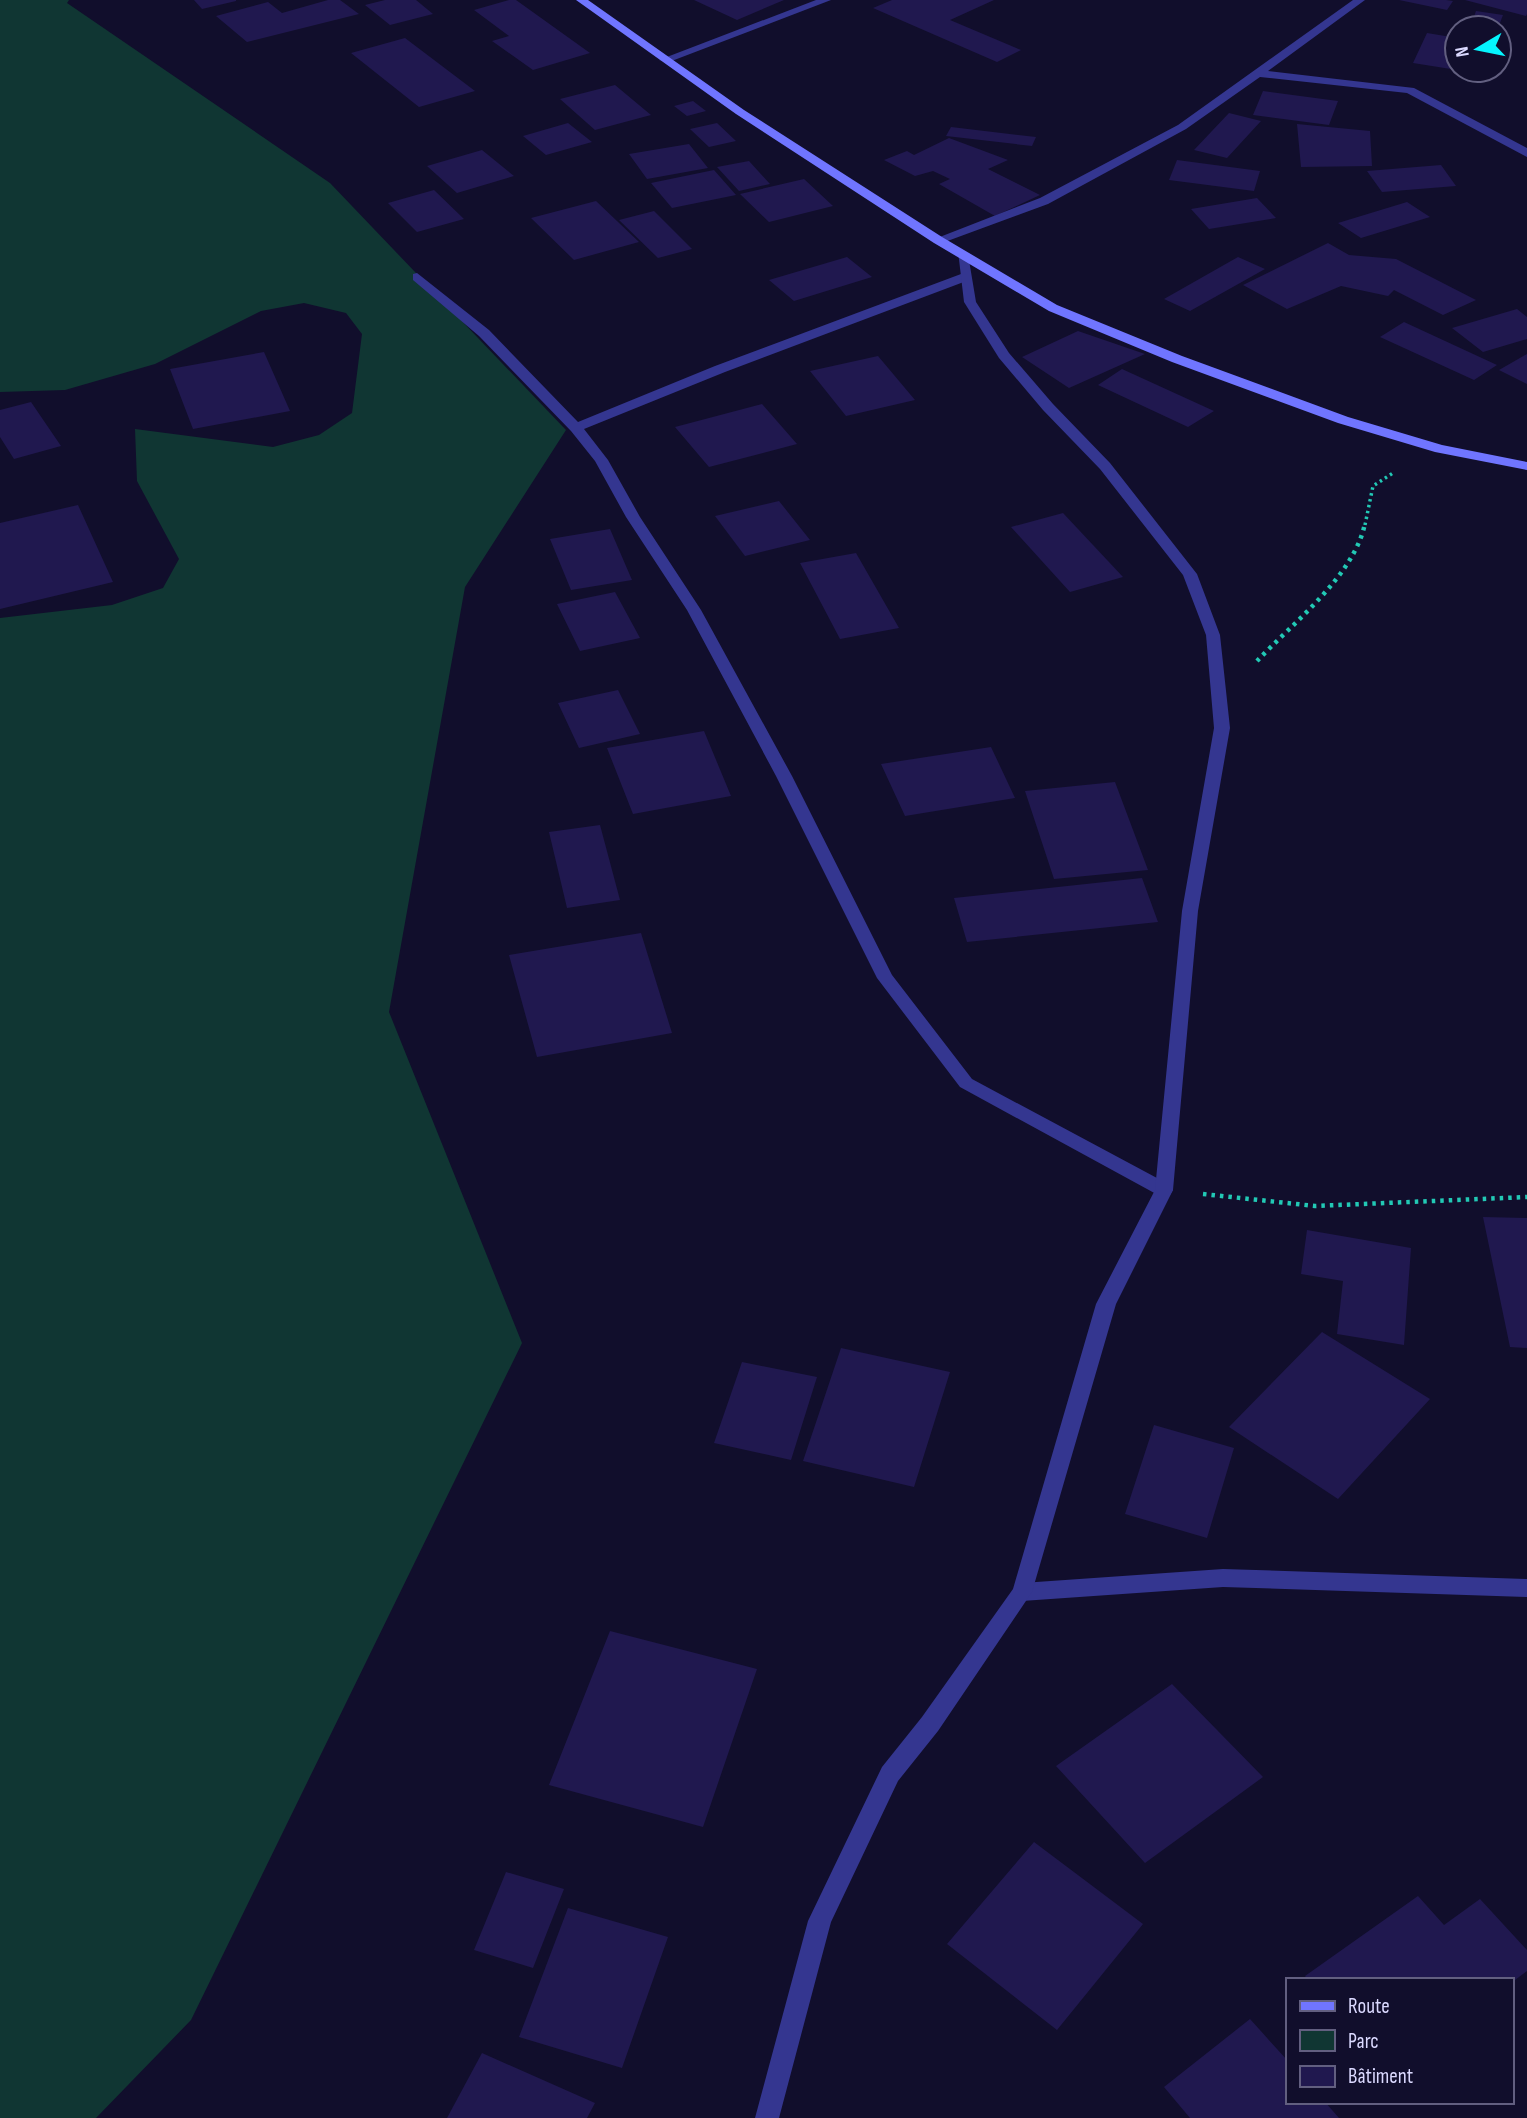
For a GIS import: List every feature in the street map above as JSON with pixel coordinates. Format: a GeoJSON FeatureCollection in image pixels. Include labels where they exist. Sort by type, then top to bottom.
{"type":"FeatureCollection","features":[{"type":"Feature","properties":{"kind":"main road"},"geometry":{"type":"LineString","coordinates":[[581,0],[666,60],[938,240],[1053,308],[1177,359],[1343,420],[1440,449],[1527,466]]}},
{"type":"Feature","properties":{"kind":"street"},"geometry":{"type":"LineString","coordinates":[[666,60],[826,0]]}},
{"type":"Feature","properties":{"kind":"street"},"geometry":{"type":"LineString","coordinates":[[938,240],[1044,201],[1182,127],[1360,0]]}},
{"type":"Feature","properties":{"kind":"street"},"geometry":{"type":"LineString","coordinates":[[1256,73],[1410,90],[1527,153]]}},
{"type":"Feature","properties":{"kind":"street"},"geometry":{"type":"LineString","coordinates":[[772,2116],[820,1920],[890,1774],[930,1724],[1022,1592],[1106,1304],[1164,1189],[1190,911],[1222,728],[1213,635],[1190,574],[1105,466],[1048,407],[1004,355],[970,302],[962,254]]}},
{"type":"Feature","properties":{"kind":"street"},"geometry":{"type":"LineString","coordinates":[[576,428],[720,369],[965,277]]}},
{"type":"Feature","properties":{"kind":"street"},"geometry":{"type":"LineString","coordinates":[[417,278],[484,333],[576,428],[601,460],[633,517],[694,610],[785,776],[893,988],[966,1083],[1164,1189]]}},
{"type":"Feature","properties":{"kind":"street"},"geometry":{"type":"LineString","coordinates":[[1022,1592],[1223,1578],[1527,1588]]}},
{"type":"Feature","properties":{"kind":"path"},"geometry":{"type":"LineString","coordinates":[[1221,697],[1342,572],[1361,544],[1373,486],[1440,449]]}},
{"type":"Feature","properties":{"kind":"path"},"geometry":{"type":"LineString","coordinates":[[1164,1189],[1315,1206],[1527,1196]]}},
{"type":"Feature","properties":{"kind":"green space"},"geometry":{"type":"Polygon","coordinates":[[[0,0],[69,0],[67,3],[330,183],[566,430],[465,587],[389,1012],[522,1343],[191,2020],[96,2118],[0,2118],[0,618],[112,605],[163,588],[179,559],[137,481],[135,429],[273,447],[319,435],[352,413],[362,334],[346,313],[304,303],[261,311],[155,364],[65,390],[0,392],[0,0]]]}},
{"type":"Feature","properties":{"kind":"building"},"geometry":{"type":"Polygon","coordinates":[[[194,0],[236,0],[236,1],[202,9],[194,0]]]}},
{"type":"Feature","properties":{"kind":"building"},"geometry":{"type":"Polygon","coordinates":[[[328,0],[340,0],[359,14],[247,42],[216,16],[268,2],[282,13],[328,0]]]}},
{"type":"Feature","properties":{"kind":"building"},"geometry":{"type":"Polygon","coordinates":[[[385,0],[416,0],[433,14],[390,25],[365,5],[385,0]]]}},
{"type":"Feature","properties":{"kind":"building"},"geometry":{"type":"Polygon","coordinates":[[[516,0],[590,53],[533,70],[492,41],[509,36],[474,10],[516,0]]]}},
{"type":"Feature","properties":{"kind":"building"},"geometry":{"type":"Polygon","coordinates":[[[694,0],[784,0],[737,20],[694,0]]]}},
{"type":"Feature","properties":{"kind":"building"},"geometry":{"type":"Polygon","coordinates":[[[892,0],[994,0],[950,20],[1021,50],[997,62],[873,8],[892,0]]]}},
{"type":"Feature","properties":{"kind":"building"},"geometry":{"type":"Polygon","coordinates":[[[1399,0],[1446,0],[1453,1],[1447,10],[1399,0]]]}},
{"type":"Feature","properties":{"kind":"building"},"geometry":{"type":"Polygon","coordinates":[[[1465,0],[1527,0],[1527,14],[1526,16],[1465,0]]]}},
{"type":"Feature","properties":{"kind":"building"},"geometry":{"type":"Polygon","coordinates":[[[1476,11],[1496,14],[1475,14],[1476,11]]]}},
{"type":"Feature","properties":{"kind":"building"},"geometry":{"type":"Polygon","coordinates":[[[1427,33],[1443,36],[1443,68],[1413,63],[1427,33]]]}},
{"type":"Feature","properties":{"kind":"building"},"geometry":{"type":"Polygon","coordinates":[[[405,38],[475,91],[419,107],[351,53],[405,38]]]}},
{"type":"Feature","properties":{"kind":"building"},"geometry":{"type":"Polygon","coordinates":[[[615,85],[651,115],[595,130],[560,99],[615,85]]]}},
{"type":"Feature","properties":{"kind":"building"},"geometry":{"type":"Polygon","coordinates":[[[1263,91],[1338,101],[1329,125],[1253,115],[1263,91]]]}},
{"type":"Feature","properties":{"kind":"building"},"geometry":{"type":"Polygon","coordinates":[[[693,101],[706,111],[687,116],[674,106],[693,101]]]}},
{"type":"Feature","properties":{"kind":"building"},"geometry":{"type":"Polygon","coordinates":[[[1229,113],[1261,121],[1227,158],[1194,150],[1229,113]]]}},
{"type":"Feature","properties":{"kind":"building"},"geometry":{"type":"Polygon","coordinates":[[[568,123],[592,142],[546,155],[523,136],[568,123]]]}},
{"type":"Feature","properties":{"kind":"building"},"geometry":{"type":"Polygon","coordinates":[[[717,123],[736,141],[709,147],[690,129],[717,123]]]}},
{"type":"Feature","properties":{"kind":"building"},"geometry":{"type":"Polygon","coordinates":[[[1297,124],[1370,131],[1372,166],[1301,167],[1297,124]]]}},
{"type":"Feature","properties":{"kind":"building"},"geometry":{"type":"Polygon","coordinates":[[[951,127],[1036,137],[1032,146],[946,136],[951,127]]]}},
{"type":"Feature","properties":{"kind":"building"},"geometry":{"type":"Polygon","coordinates":[[[949,138],[1008,160],[988,169],[1040,195],[995,216],[939,184],[950,179],[933,171],[915,176],[884,160],[907,151],[914,155],[949,138]]]}},
{"type":"Feature","properties":{"kind":"building"},"geometry":{"type":"Polygon","coordinates":[[[689,144],[708,168],[647,179],[629,154],[689,144]]]}},
{"type":"Feature","properties":{"kind":"building"},"geometry":{"type":"Polygon","coordinates":[[[482,150],[514,176],[457,193],[427,166],[482,150]]]}},
{"type":"Feature","properties":{"kind":"building"},"geometry":{"type":"Polygon","coordinates":[[[1177,160],[1260,171],[1254,191],[1169,180],[1177,160]]]}},
{"type":"Feature","properties":{"kind":"building"},"geometry":{"type":"Polygon","coordinates":[[[749,161],[770,184],[739,191],[717,167],[749,161]]]}},
{"type":"Feature","properties":{"kind":"building"},"geometry":{"type":"Polygon","coordinates":[[[1441,165],[1456,186],[1382,192],[1367,171],[1441,165]]]}},
{"type":"Feature","properties":{"kind":"building"},"geometry":{"type":"Polygon","coordinates":[[[714,170],[736,195],[672,208],[651,183],[714,170]]]}},
{"type":"Feature","properties":{"kind":"building"},"geometry":{"type":"Polygon","coordinates":[[[804,179],[833,206],[769,222],[740,194],[804,179]]]}},
{"type":"Feature","properties":{"kind":"building"},"geometry":{"type":"Polygon","coordinates":[[[434,190],[464,219],[417,232],[388,203],[434,190]]]}},
{"type":"Feature","properties":{"kind":"building"},"geometry":{"type":"Polygon","coordinates":[[[1257,198],[1276,218],[1209,229],[1191,209],[1257,198]]]}},
{"type":"Feature","properties":{"kind":"building"},"geometry":{"type":"Polygon","coordinates":[[[596,201],[639,242],[574,260],[531,218],[596,201]]]}},
{"type":"Feature","properties":{"kind":"building"},"geometry":{"type":"Polygon","coordinates":[[[1407,202],[1430,217],[1361,238],[1338,223],[1407,202]]]}},
{"type":"Feature","properties":{"kind":"building"},"geometry":{"type":"Polygon","coordinates":[[[654,211],[692,249],[658,258],[619,220],[654,211]]]}},
{"type":"Feature","properties":{"kind":"building"},"geometry":{"type":"Polygon","coordinates":[[[1328,243],[1349,255],[1396,259],[1476,300],[1443,315],[1394,290],[1388,296],[1341,286],[1287,309],[1243,285],[1328,243]]]}},
{"type":"Feature","properties":{"kind":"building"},"geometry":{"type":"Polygon","coordinates":[[[847,257],[872,277],[794,301],[769,280],[847,257]]]}},
{"type":"Feature","properties":{"kind":"building"},"geometry":{"type":"Polygon","coordinates":[[[1238,257],[1265,269],[1190,311],[1164,299],[1238,257]]]}},
{"type":"Feature","properties":{"kind":"building"},"geometry":{"type":"Polygon","coordinates":[[[1517,309],[1527,317],[1527,339],[1483,352],[1452,328],[1517,309]]]}},
{"type":"Feature","properties":{"kind":"building"},"geometry":{"type":"Polygon","coordinates":[[[1404,322],[1497,365],[1474,380],[1380,337],[1404,322]]]}},
{"type":"Feature","properties":{"kind":"building"},"geometry":{"type":"Polygon","coordinates":[[[1078,331],[1145,354],[1069,388],[1022,357],[1078,331]]]}},
{"type":"Feature","properties":{"kind":"building"},"geometry":{"type":"Polygon","coordinates":[[[264,352],[290,411],[193,429],[170,369],[264,352]]]}},
{"type":"Feature","properties":{"kind":"building"},"geometry":{"type":"Polygon","coordinates":[[[1527,354],[1527,384],[1499,370],[1527,354]]]}},
{"type":"Feature","properties":{"kind":"building"},"geometry":{"type":"Polygon","coordinates":[[[878,356],[915,400],[846,416],[810,371],[878,356]]]}},
{"type":"Feature","properties":{"kind":"building"},"geometry":{"type":"Polygon","coordinates":[[[1122,369],[1214,411],[1188,427],[1098,385],[1122,369]]]}},
{"type":"Feature","properties":{"kind":"building"},"geometry":{"type":"Polygon","coordinates":[[[31,402],[61,446],[14,459],[0,437],[0,410],[31,402]]]}},
{"type":"Feature","properties":{"kind":"building"},"geometry":{"type":"Polygon","coordinates":[[[762,404],[797,444],[709,467],[675,427],[762,404]]]}},
{"type":"Feature","properties":{"kind":"building"},"geometry":{"type":"Polygon","coordinates":[[[779,501],[810,540],[745,556],[715,516],[779,501]]]}},
{"type":"Feature","properties":{"kind":"building"},"geometry":{"type":"Polygon","coordinates":[[[78,505],[113,582],[0,609],[0,523],[78,505]]]}},
{"type":"Feature","properties":{"kind":"building"},"geometry":{"type":"Polygon","coordinates":[[[1063,513],[1123,577],[1070,592],[1011,527],[1063,513]]]}},
{"type":"Feature","properties":{"kind":"building"},"geometry":{"type":"Polygon","coordinates":[[[610,529],[632,580],[571,590],[550,539],[610,529]]]}},
{"type":"Feature","properties":{"kind":"building"},"geometry":{"type":"Polygon","coordinates":[[[856,553],[899,628],[840,639],[800,563],[856,553]]]}},
{"type":"Feature","properties":{"kind":"building"},"geometry":{"type":"Polygon","coordinates":[[[615,592],[640,638],[580,651],[557,604],[615,592]]]}},
{"type":"Feature","properties":{"kind":"building"},"geometry":{"type":"Polygon","coordinates":[[[618,690],[640,734],[579,748],[558,703],[618,690]]]}},
{"type":"Feature","properties":{"kind":"building"},"geometry":{"type":"Polygon","coordinates":[[[704,731],[731,796],[633,814],[607,748],[704,731]]]}},
{"type":"Feature","properties":{"kind":"building"},"geometry":{"type":"Polygon","coordinates":[[[991,747],[1015,798],[905,816],[881,764],[991,747]]]}},
{"type":"Feature","properties":{"kind":"building"},"geometry":{"type":"Polygon","coordinates":[[[1115,782],[1148,870],[1054,879],[1025,791],[1115,782]]]}},
{"type":"Feature","properties":{"kind":"building"},"geometry":{"type":"Polygon","coordinates":[[[600,825],[620,900],[567,908],[549,832],[600,825]]]}},
{"type":"Feature","properties":{"kind":"building"},"geometry":{"type":"Polygon","coordinates":[[[1142,878],[1158,922],[967,942],[954,898],[1142,878]]]}},
{"type":"Feature","properties":{"kind":"building"},"geometry":{"type":"Polygon","coordinates":[[[641,933],[672,1033],[537,1057],[509,955],[641,933]]]}},
{"type":"Feature","properties":{"kind":"building"},"geometry":{"type":"Polygon","coordinates":[[[1483,1217],[1527,1218],[1527,1348],[1510,1347],[1483,1217]]]}},
{"type":"Feature","properties":{"kind":"building"},"geometry":{"type":"Polygon","coordinates":[[[1307,1230],[1411,1248],[1404,1345],[1337,1334],[1343,1281],[1301,1274],[1307,1230]]]}},
{"type":"Feature","properties":{"kind":"building"},"geometry":{"type":"Polygon","coordinates":[[[1322,1332],[1430,1399],[1338,1499],[1229,1427],[1322,1332]]]}},
{"type":"Feature","properties":{"kind":"building"},"geometry":{"type":"Polygon","coordinates":[[[841,1348],[950,1372],[914,1487],[803,1461],[841,1348]]]}},
{"type":"Feature","properties":{"kind":"building"},"geometry":{"type":"Polygon","coordinates":[[[742,1362],[817,1377],[791,1460],[714,1443],[742,1362]]]}},
{"type":"Feature","properties":{"kind":"building"},"geometry":{"type":"Polygon","coordinates":[[[1154,1425],[1234,1448],[1207,1538],[1125,1514],[1154,1425]]]}},
{"type":"Feature","properties":{"kind":"building"},"geometry":{"type":"Polygon","coordinates":[[[610,1631],[757,1669],[703,1827],[549,1785],[610,1631]]]}},
{"type":"Feature","properties":{"kind":"building"},"geometry":{"type":"Polygon","coordinates":[[[1172,1684],[1263,1777],[1145,1863],[1056,1766],[1172,1684]]]}},
{"type":"Feature","properties":{"kind":"building"},"geometry":{"type":"Polygon","coordinates":[[[1034,1842],[1143,1924],[1057,2030],[947,1944],[1034,1842]]]}},
{"type":"Feature","properties":{"kind":"building"},"geometry":{"type":"Polygon","coordinates":[[[506,1872],[564,1889],[533,1968],[474,1950],[506,1872]]]}},
{"type":"Feature","properties":{"kind":"building"},"geometry":{"type":"Polygon","coordinates":[[[1418,1896],[1444,1925],[1480,1899],[1527,1950],[1527,1971],[1513,1982],[1513,1978],[1305,1976],[1418,1896]]]}},
{"type":"Feature","properties":{"kind":"building"},"geometry":{"type":"Polygon","coordinates":[[[568,1908],[668,1937],[622,2068],[519,2037],[568,1908]]]}},
{"type":"Feature","properties":{"kind":"building"},"geometry":{"type":"Polygon","coordinates":[[[1250,2019],[1286,2059],[1286,2104],[1327,2104],[1339,2118],[1190,2118],[1164,2087],[1250,2019]]]}},
{"type":"Feature","properties":{"kind":"building"},"geometry":{"type":"Polygon","coordinates":[[[482,2053],[595,2103],[587,2118],[447,2118],[482,2053]]]}}]}
